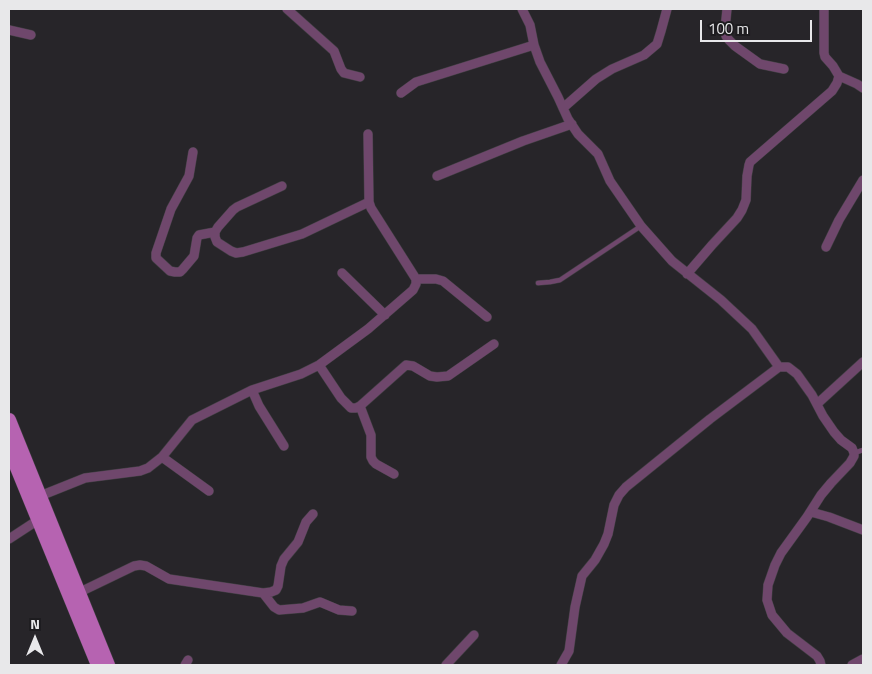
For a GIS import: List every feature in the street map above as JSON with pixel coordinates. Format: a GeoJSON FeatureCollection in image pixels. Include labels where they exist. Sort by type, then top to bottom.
{"type":"FeatureCollection","features":[{"type":"Feature","properties":{"kind":"main road"},"geometry":{"type":"LineString","coordinates":[[9,420],[108,665]]}},
{"type":"Feature","properties":{"kind":"main road"},"geometry":{"type":"LineString","coordinates":[[9,448],[98,665]]}},
{"type":"Feature","properties":{"kind":"street"},"geometry":{"type":"LineString","coordinates":[[288,9],[334,51],[344,73],[360,77]]}},
{"type":"Feature","properties":{"kind":"street"},"geometry":{"type":"LineString","coordinates":[[522,9],[530,25],[540,62],[563,108],[584,141],[598,154],[610,181],[641,226],[672,262],[721,300],[752,329],[779,367]]}},
{"type":"Feature","properties":{"kind":"street"},"geometry":{"type":"LineString","coordinates":[[563,108],[596,79],[612,69],[644,55],[656,44],[667,9]]}},
{"type":"Feature","properties":{"kind":"street"},"geometry":{"type":"LineString","coordinates":[[728,9],[725,29],[729,40],[760,64],[784,69]]}},
{"type":"Feature","properties":{"kind":"street"},"geometry":{"type":"LineString","coordinates":[[687,274],[742,210],[746,200],[747,176],[750,162],[832,91],[837,83],[838,76],[833,66],[825,57],[824,52],[824,9]]}},
{"type":"Feature","properties":{"kind":"street"},"geometry":{"type":"LineString","coordinates":[[9,30],[31,35]]}},
{"type":"Feature","properties":{"kind":"street"},"geometry":{"type":"LineString","coordinates":[[401,93],[416,82],[534,45]]}},
{"type":"Feature","properties":{"kind":"street"},"geometry":{"type":"LineString","coordinates":[[838,76],[863,88]]}},
{"type":"Feature","properties":{"kind":"street"},"geometry":{"type":"LineString","coordinates":[[437,176],[523,141],[572,124]]}},
{"type":"Feature","properties":{"kind":"street"},"geometry":{"type":"LineString","coordinates":[[40,496],[85,478],[140,471],[148,468],[162,456],[192,420],[252,390],[319,366],[368,329],[413,290],[416,279],[369,202],[368,134]]}},
{"type":"Feature","properties":{"kind":"street"},"geometry":{"type":"LineString","coordinates":[[194,152],[189,176],[171,209],[156,254],[156,258],[170,271],[180,272],[194,256],[199,235],[215,232],[237,207],[282,186]]}},
{"type":"Feature","properties":{"kind":"street"},"geometry":{"type":"LineString","coordinates":[[826,247],[839,220],[863,180]]}},
{"type":"Feature","properties":{"kind":"street"},"geometry":{"type":"LineString","coordinates":[[215,232],[217,242],[236,253],[243,252],[302,234],[369,202]]}},
{"type":"Feature","properties":{"kind":"street"},"geometry":{"type":"LineString","coordinates":[[342,272],[385,314]]}},
{"type":"Feature","properties":{"kind":"street"},"geometry":{"type":"LineString","coordinates":[[416,279],[443,281],[486,317]]}},
{"type":"Feature","properties":{"kind":"street"},"geometry":{"type":"LineString","coordinates":[[319,366],[346,404],[351,408],[356,408],[406,365],[413,366],[430,376],[448,376],[494,344]]}},
{"type":"Feature","properties":{"kind":"street"},"geometry":{"type":"LineString","coordinates":[[817,404],[863,362]]}},
{"type":"Feature","properties":{"kind":"street"},"geometry":{"type":"LineString","coordinates":[[561,665],[569,651],[575,607],[582,576],[595,560],[604,544],[618,495],[710,419],[779,367],[788,367],[797,374],[834,432],[841,440],[859,452],[821,495],[781,553],[768,585],[767,600],[772,615],[787,633],[816,656],[821,665]]}},
{"type":"Feature","properties":{"kind":"street"},"geometry":{"type":"LineString","coordinates":[[252,390],[259,406],[284,446]]}},
{"type":"Feature","properties":{"kind":"street"},"geometry":{"type":"LineString","coordinates":[[360,406],[372,434],[373,461],[394,474]]}},
{"type":"Feature","properties":{"kind":"street"},"geometry":{"type":"LineString","coordinates":[[162,456],[210,491]]}},
{"type":"Feature","properties":{"kind":"street"},"geometry":{"type":"LineString","coordinates":[[811,512],[863,530]]}},
{"type":"Feature","properties":{"kind":"street"},"geometry":{"type":"LineString","coordinates":[[78,593],[134,566],[140,565],[146,566],[169,579],[263,593],[271,592],[276,590],[278,586],[284,559],[298,542],[306,522],[313,514]]}},
{"type":"Feature","properties":{"kind":"street"},"geometry":{"type":"LineString","coordinates":[[9,539],[38,520]]}},
{"type":"Feature","properties":{"kind":"street"},"geometry":{"type":"LineString","coordinates":[[263,593],[274,607],[279,610],[303,608],[320,602],[339,610],[352,610]]}},
{"type":"Feature","properties":{"kind":"street"},"geometry":{"type":"LineString","coordinates":[[446,665],[474,635]]}},
{"type":"Feature","properties":{"kind":"street"},"geometry":{"type":"LineString","coordinates":[[852,665],[863,659]]}},
{"type":"Feature","properties":{"kind":"lane"},"geometry":{"type":"LineString","coordinates":[[538,282],[560,280],[641,226]]}}]}
